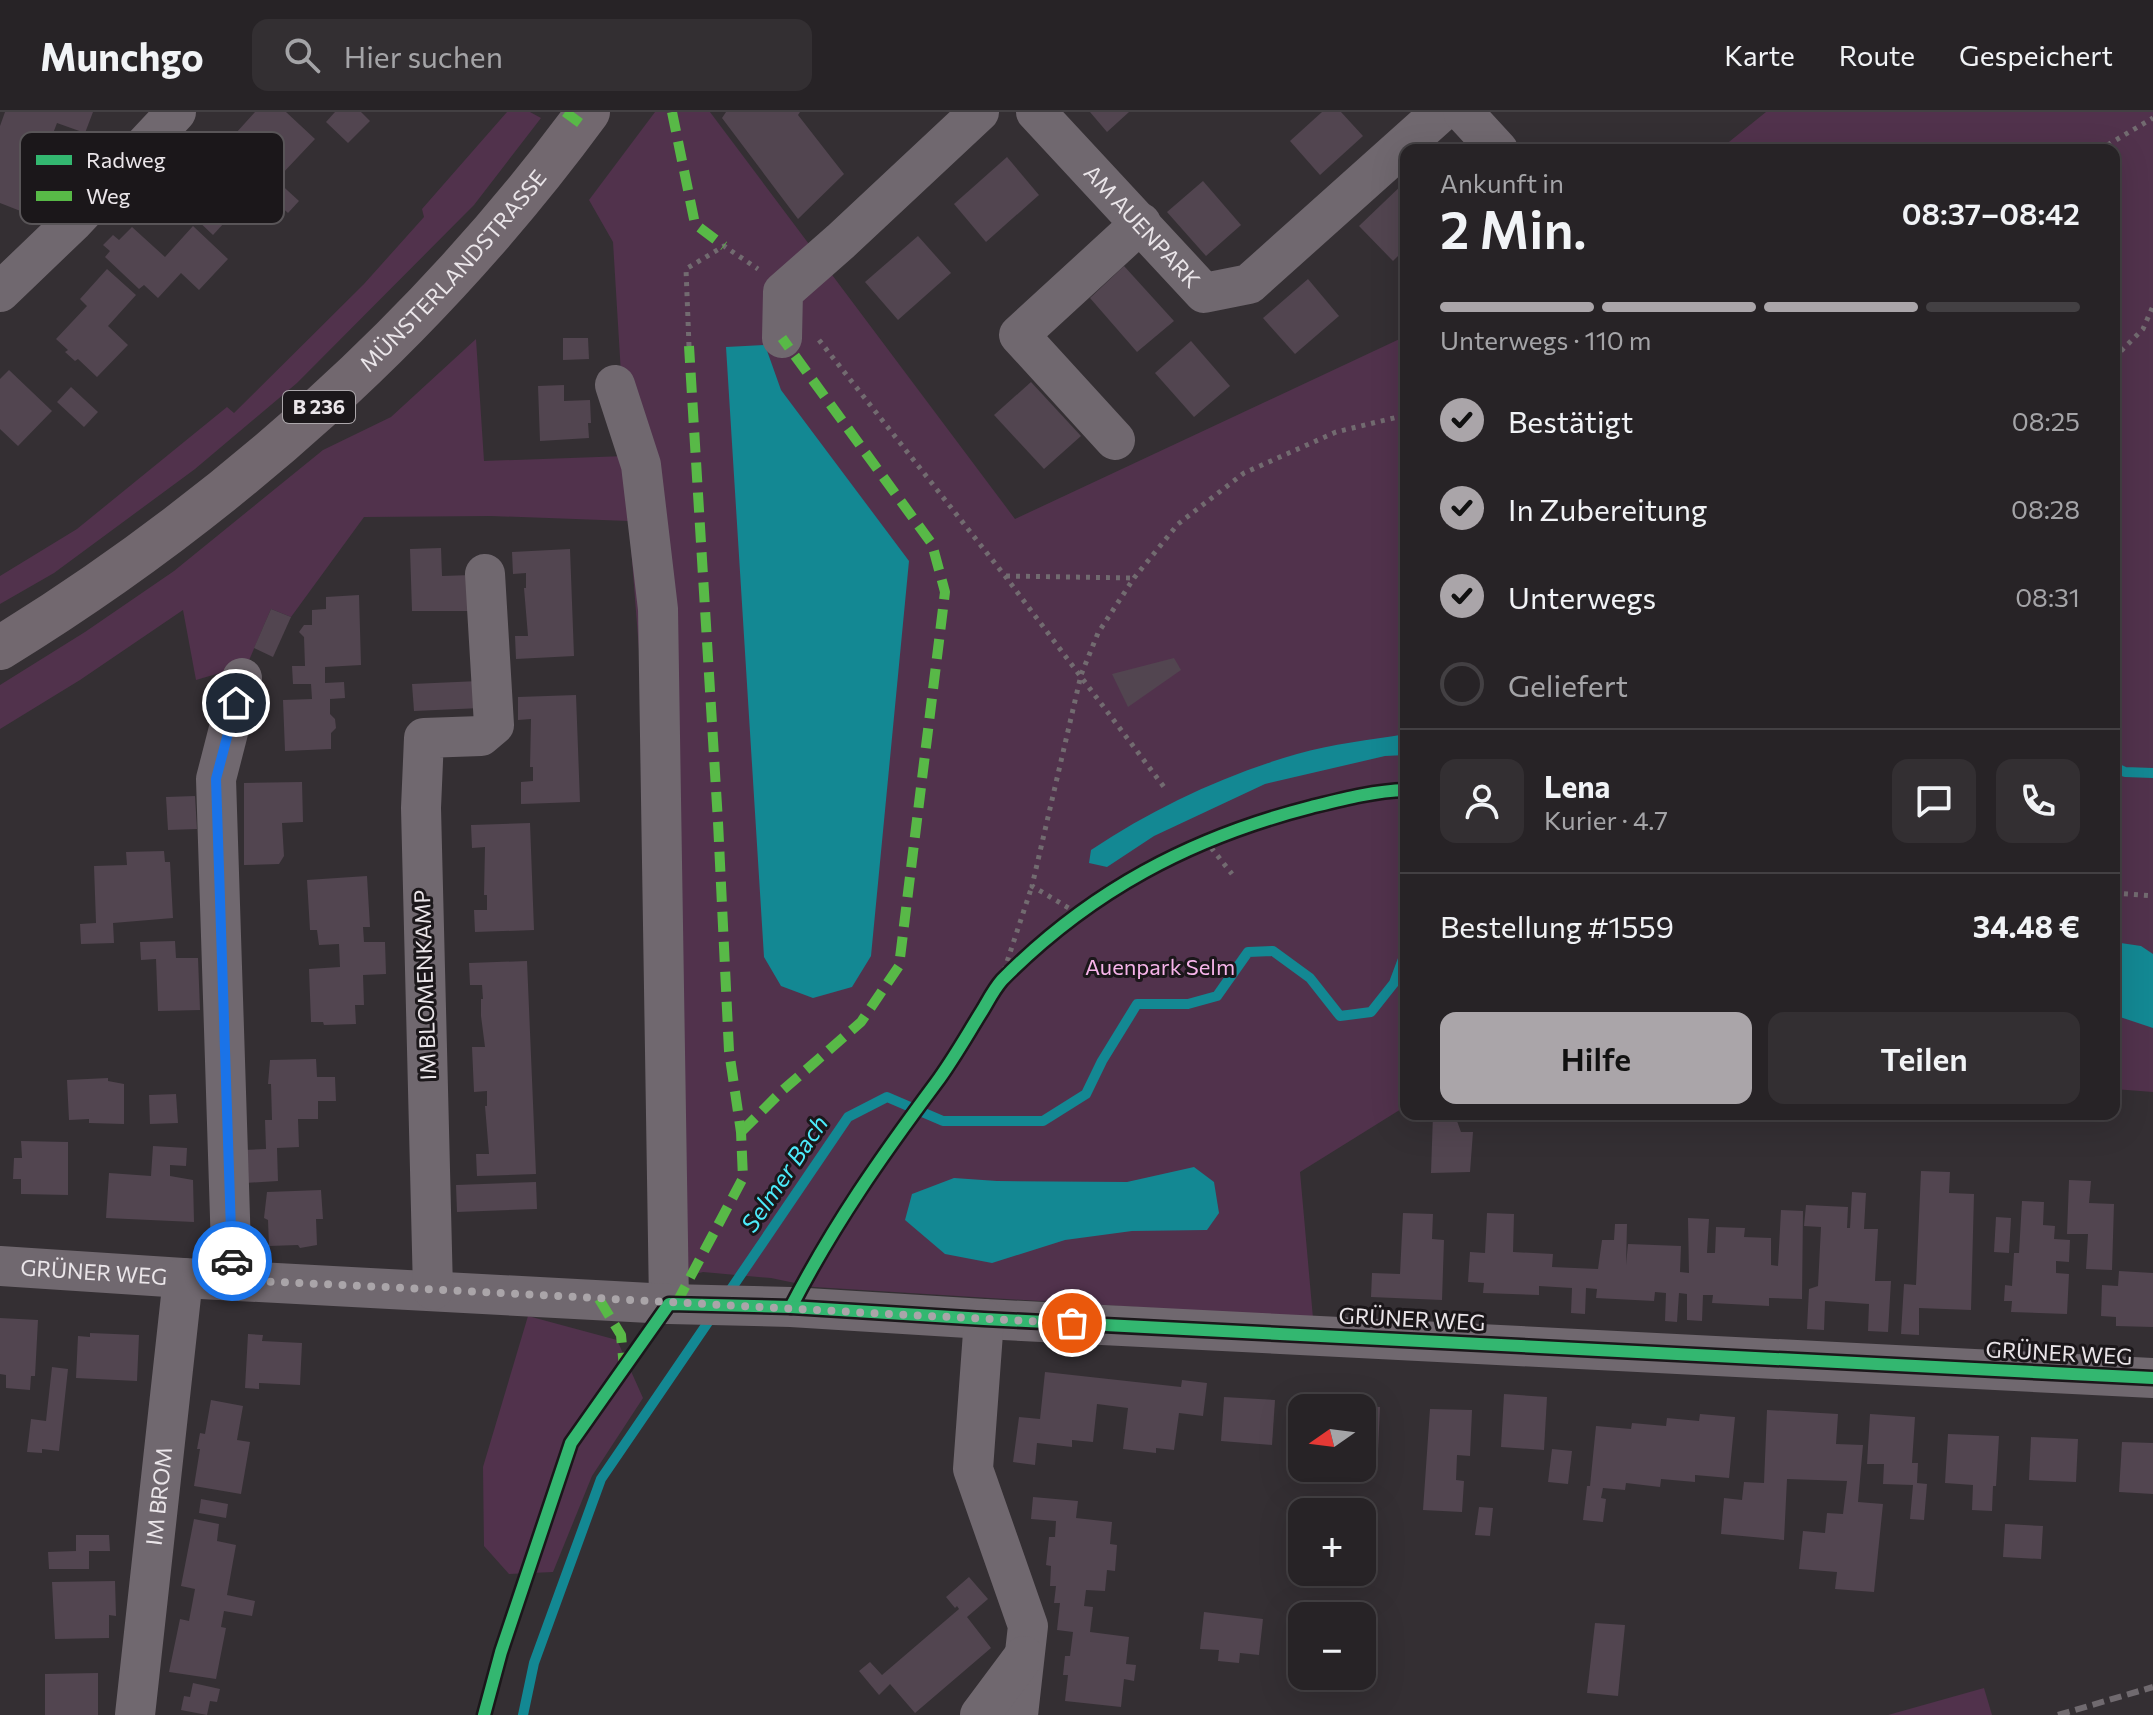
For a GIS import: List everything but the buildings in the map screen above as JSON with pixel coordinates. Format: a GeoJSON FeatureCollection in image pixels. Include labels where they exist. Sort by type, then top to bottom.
{"type":"FeatureCollection","features":[{"type":"Feature","properties":{"kind":"main road","name":"MÜNSTERLANDSTRASSE"},"geometry":{"type":"LineString","coordinates":[[0,648],[80,596],[225,491],[347,382],[458,271],[588,112]]}},
{"type":"Feature","properties":{"kind":"street"},"geometry":{"type":"LineString","coordinates":[[157,132],[176,112]]}},
{"type":"Feature","properties":{"kind":"street"},"geometry":{"type":"LineString","coordinates":[[782,338],[783,292],[979,112]]}},
{"type":"Feature","properties":{"kind":"street","name":"AM AUENPARK"},"geometry":{"type":"LineString","coordinates":[[1036,112],[1204,293],[1249,284],[1400,149]]}},
{"type":"Feature","properties":{"kind":"street","name":"AM AUENPARK"},"geometry":{"type":"LineString","coordinates":[[1405,144],[1441,112]]}},
{"type":"Feature","properties":{"kind":"street"},"geometry":{"type":"LineString","coordinates":[[1463,112],[1492,144]]}},
{"type":"Feature","properties":{"kind":"street"},"geometry":{"type":"LineString","coordinates":[[1115,440],[1019,335],[1141,223]]}},
{"type":"Feature","properties":{"kind":"street"},"geometry":{"type":"LineString","coordinates":[[0,292],[71,224]]}},
{"type":"Feature","properties":{"kind":"street"},"geometry":{"type":"LineString","coordinates":[[615,385],[641,465],[658,609],[676,1304]]}},
{"type":"Feature","properties":{"kind":"street","name":"IM BLOMENKAMP"},"geometry":{"type":"LineString","coordinates":[[433,1290],[421,808],[424,738],[481,736],[494,725],[485,574]]}},
{"type":"Feature","properties":{"kind":"street"},"geometry":{"type":"LineString","coordinates":[[232,1280],[216,779],[242,678]]}},
{"type":"Feature","properties":{"kind":"street","name":"GRÜNER WEG"},"geometry":{"type":"LineString","coordinates":[[0,1266],[752,1308],[791,1307],[2153,1378]]}},
{"type":"Feature","properties":{"kind":"street","name":"IM BROM"},"geometry":{"type":"LineString","coordinates":[[135,1715],[183,1278]]}},
{"type":"Feature","properties":{"kind":"street"},"geometry":{"type":"LineString","coordinates":[[984,1319],[973,1469],[1028,1626],[1018,1715]]}},
{"type":"Feature","properties":{"kind":"street"},"geometry":{"type":"LineString","coordinates":[[980,1715],[1024,1656]]}},
{"type":"Feature","properties":{"kind":"path"},"geometry":{"type":"LineString","coordinates":[[2109,144],[2153,118]]}},
{"type":"Feature","properties":{"kind":"path"},"geometry":{"type":"LineString","coordinates":[[689,346],[686,269],[724,246]]}},
{"type":"Feature","properties":{"kind":"path"},"geometry":{"type":"LineString","coordinates":[[783,292],[1005,576],[1164,787]]}},
{"type":"Feature","properties":{"kind":"path"},"geometry":{"type":"LineString","coordinates":[[2120,352],[2143,329],[2153,306]]}},
{"type":"Feature","properties":{"kind":"path"},"geometry":{"type":"LineString","coordinates":[[791,1307],[843,1214],[890,1143],[939,1080],[1000,983],[1032,886],[1081,675],[1098,633],[1134,578],[1178,524],[1244,473],[1336,432],[1400,416]]}},
{"type":"Feature","properties":{"kind":"path"},"geometry":{"type":"LineString","coordinates":[[1005,576],[1134,578]]}},
{"type":"Feature","properties":{"kind":"path"},"geometry":{"type":"LineString","coordinates":[[1000,983],[1077,913],[1121,884],[1205,840],[1291,812],[1376,791],[1400,790]]}},
{"type":"Feature","properties":{"kind":"path"},"geometry":{"type":"LineString","coordinates":[[1205,840],[1232,874]]}},
{"type":"Feature","properties":{"kind":"path"},"geometry":{"type":"LineString","coordinates":[[1032,886],[1077,913]]}},
{"type":"Feature","properties":{"kind":"path"},"geometry":{"type":"LineString","coordinates":[[2120,893],[2153,896]]}},
{"type":"Feature","properties":{"kind":"green space"},"geometry":{"type":"Polygon","coordinates":[[[507,112],[530,112],[541,118],[474,205],[297,383],[195,469],[54,573],[0,604],[0,576],[77,529],[227,407],[234,413],[364,284],[424,217],[422,209],[507,112]]]}},
{"type":"Feature","properties":{"kind":"green space","name":"Auenpark Selm"},"geometry":{"type":"Polygon","coordinates":[[[655,112],[710,112],[1015,519],[1400,339],[1400,1110],[1300,1172],[1313,1318],[814,1287],[771,1278],[703,1272],[652,1285],[651,805],[629,521],[491,516],[364,517],[291,617],[271,609],[247,665],[196,680],[183,610],[80,680],[0,729],[0,685],[174,571],[323,450],[391,417],[476,339],[484,461],[626,456],[613,242],[589,200],[655,112]]]}},
{"type":"Feature","properties":{"kind":"green space"},"geometry":{"type":"Polygon","coordinates":[[[1766,112],[2153,112],[2153,1092],[2120,1089],[2120,144],[1726,144],[1766,112]]]}},
{"type":"Feature","properties":{"kind":"green space"},"geometry":{"type":"Polygon","coordinates":[[[528,1316],[617,1340],[643,1398],[592,1476],[553,1572],[509,1574],[484,1546],[483,1467],[528,1316]]]}},
{"type":"Feature","properties":{"kind":"green space"},"geometry":{"type":"Polygon","coordinates":[[[1984,1688],[1992,1715],[1888,1715],[1984,1688]]]}},
{"type":"Feature","properties":{"kind":"water"},"geometry":{"type":"Polygon","coordinates":[[[765,345],[781,390],[909,561],[871,956],[852,987],[813,998],[781,986],[764,957],[726,347],[765,345]]]}},
{"type":"Feature","properties":{"kind":"water"},"geometry":{"type":"Polygon","coordinates":[[[1400,735],[1400,755],[1385,756],[1265,784],[1154,836],[1107,867],[1089,863],[1091,850],[1165,807],[1270,762],[1337,745],[1400,735]]]}},
{"type":"Feature","properties":{"kind":"water"},"geometry":{"type":"Polygon","coordinates":[[[2120,943],[2141,946],[2153,954],[2153,1028],[2120,1017],[2120,943]]]}},
{"type":"Feature","properties":{"kind":"water"},"geometry":{"type":"Polygon","coordinates":[[[1194,1167],[1214,1182],[1219,1213],[1207,1230],[1132,1231],[1065,1240],[992,1263],[945,1254],[905,1220],[912,1194],[954,1178],[1127,1182],[1194,1167]]]}},
{"type":"Feature","properties":{"kind":"waterway","name":"Selmer Bach"},"geometry":{"type":"LineString","coordinates":[[2120,770],[2153,773]]}},
{"type":"Feature","properties":{"kind":"waterway","name":"Selmer Bach"},"geometry":{"type":"LineString","coordinates":[[727,1295],[848,1117],[887,1097],[943,1121],[1043,1121],[1086,1094],[1137,1004],[1188,1004],[1217,996],[1248,952],[1273,951],[1310,978],[1340,1016],[1371,1012],[1394,983],[1400,967]]}},
{"type":"Feature","properties":{"kind":"waterway","name":"Selmer Bach"},"geometry":{"type":"LineString","coordinates":[[523,1715],[534,1663],[601,1479],[713,1315]]}},
{"type":"Feature","properties":{"kind":"railway"},"geometry":{"type":"LineString","coordinates":[[2058,1715],[2153,1687]]}},
{"type":"Feature","properties":{"kind":"marked path"},"geometry":{"type":"LineString","coordinates":[[565,112],[580,123]]}},
{"type":"Feature","properties":{"kind":"marked path"},"geometry":{"type":"LineString","coordinates":[[672,112],[695,224],[724,246]]}},
{"type":"Feature","properties":{"kind":"marked path"},"geometry":{"type":"LineString","coordinates":[[741,1132],[783,1090],[861,1022],[899,966],[945,592],[932,544],[782,338]]}},
{"type":"Feature","properties":{"kind":"marked path"},"geometry":{"type":"LineString","coordinates":[[676,1304],[743,1178],[741,1132],[729,1051],[689,346]]}},
{"type":"Feature","properties":{"kind":"marked path"},"geometry":{"type":"LineString","coordinates":[[599,1299],[621,1335],[624,1368]]}},
{"type":"Feature","properties":{"kind":"cycle path"},"geometry":{"type":"LineString","coordinates":[[791,1307],[841,1219],[948,1065],[996,987],[1036,948],[1107,894],[1183,852],[1224,835],[1311,807],[1346,798],[1400,791]]}},
{"type":"Feature","properties":{"kind":"cycle path"},"geometry":{"type":"LineString","coordinates":[[484,1715],[501,1652],[571,1443],[669,1304],[791,1307],[2153,1378]]}},
{"type":"Feature","properties":{"kind":"way so far"},"geometry":{"type":"LineString","coordinates":[[232,1261],[232,1280],[1072,1323]]}},
{"type":"Feature","properties":{"kind":"route"},"geometry":{"type":"LineString","coordinates":[[232,1261],[216,779],[236,703]]}}]}
